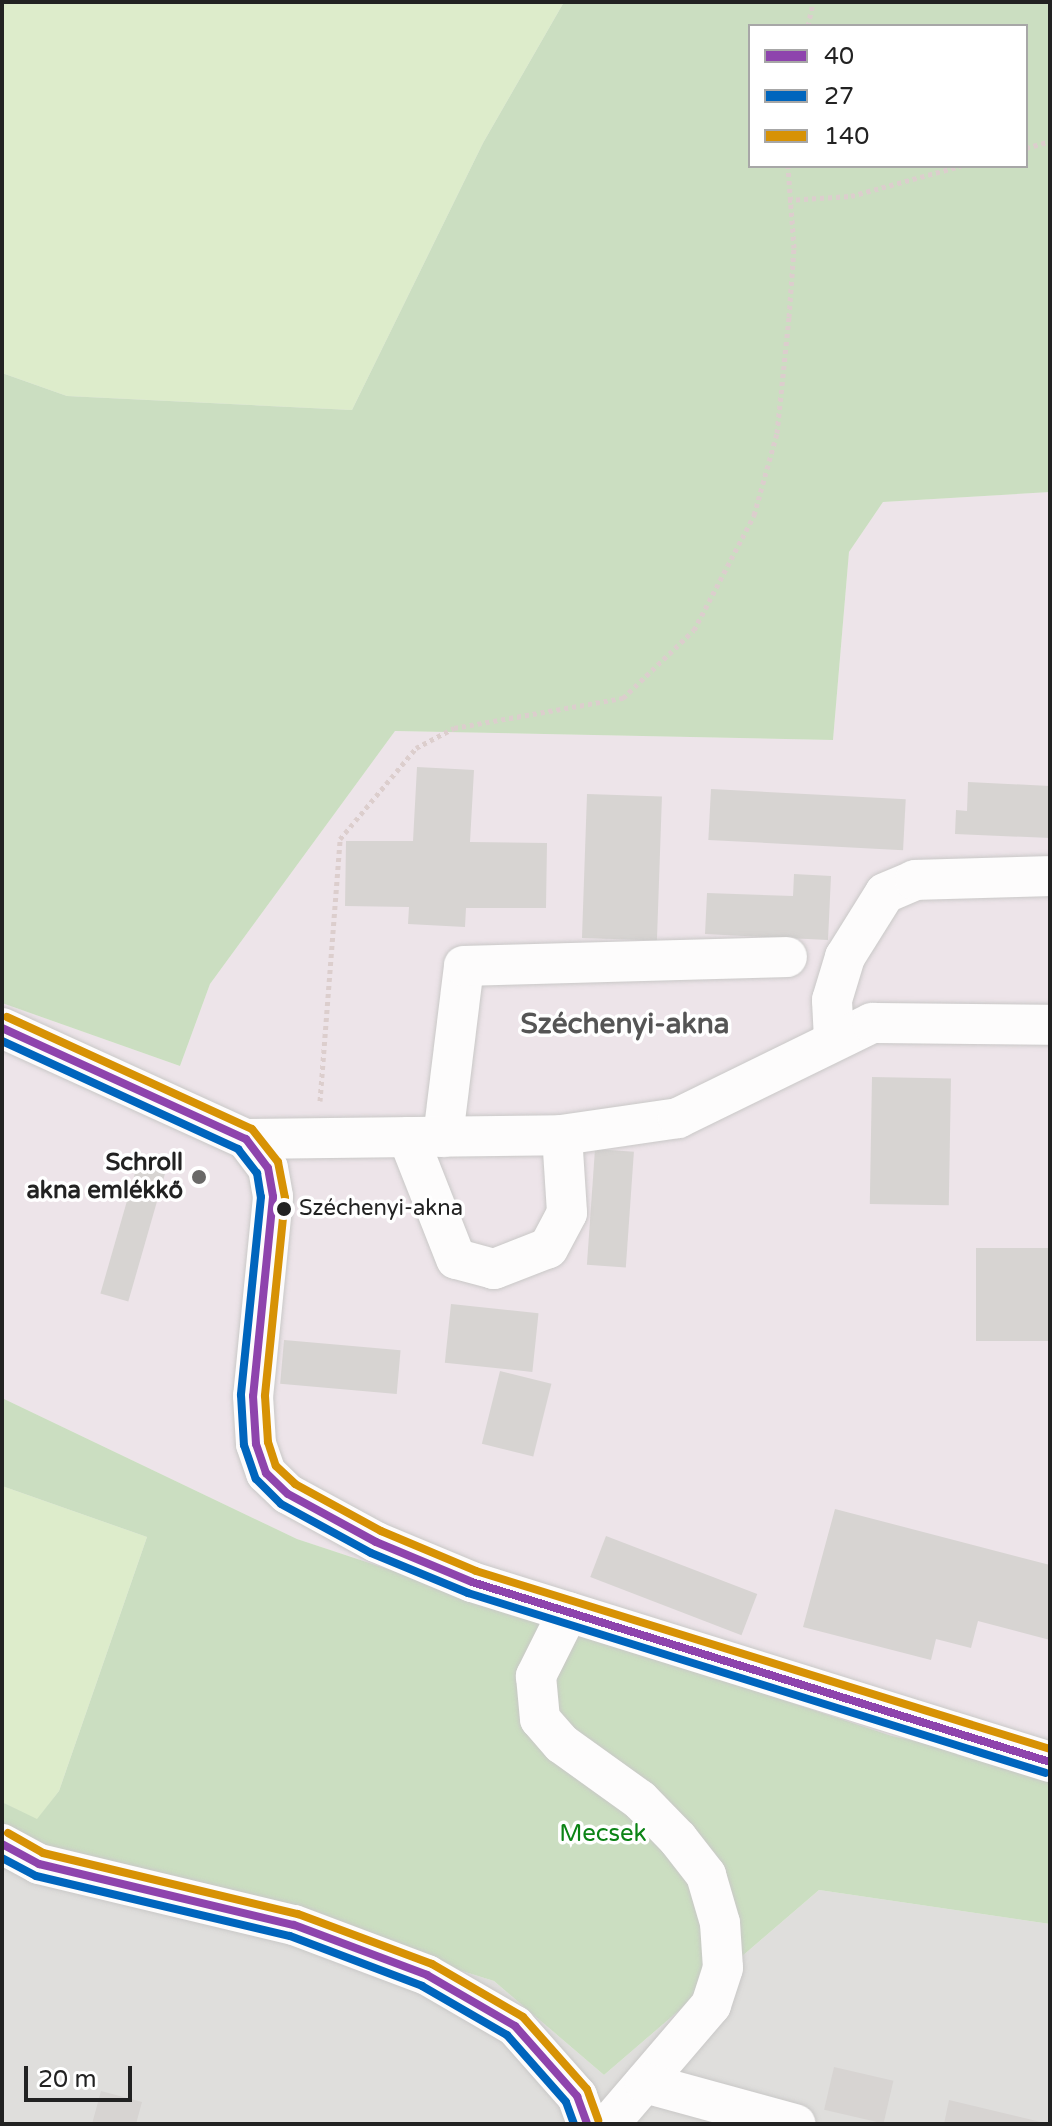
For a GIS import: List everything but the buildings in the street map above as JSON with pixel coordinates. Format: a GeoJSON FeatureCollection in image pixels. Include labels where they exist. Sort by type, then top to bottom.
{"type":"FeatureCollection","features":[{"type":"Feature","properties":{"kind":"street"},"geometry":{"type":"LineString","coordinates":[[834,1039],[832,1000],[845,957],[885,893],[915,880],[1050,876]]}},
{"type":"Feature","properties":{"kind":"street"},"geometry":{"type":"LineString","coordinates":[[562,1135],[567,1213],[548,1248],[494,1269],[456,1259],[425,1137],[464,966],[787,957]]}},
{"type":"Feature","properties":{"kind":"street"},"geometry":{"type":"LineString","coordinates":[[2,1028],[246,1139],[562,1135],[678,1118],[872,1023],[1050,1025]]}},
{"type":"Feature","properties":{"kind":"street"},"geometry":{"type":"LineString","coordinates":[[246,1139],[268,1168],[273,1197],[253,1396],[256,1444],[266,1473],[288,1494],[376,1542],[472,1582],[1050,1762]]}},
{"type":"Feature","properties":{"kind":"street"},"geometry":{"type":"LineString","coordinates":[[568,1612],[536,1676],[540,1719],[562,1744],[640,1800],[678,1839],[706,1875],[720,1923],[723,1968],[711,2005],[609,2124]]}},
{"type":"Feature","properties":{"kind":"street"},"geometry":{"type":"LineString","coordinates":[[2,1844],[39,1864],[294,1925],[427,1975],[515,2026],[577,2096],[587,2124]]}},
{"type":"Feature","properties":{"kind":"street"},"geometry":{"type":"LineString","coordinates":[[2,1879],[39,1864]]}},
{"type":"Feature","properties":{"kind":"street"},"geometry":{"type":"LineString","coordinates":[[645,2083],[795,2124]]}},
{"type":"Feature","properties":{"kind":"path"},"geometry":{"type":"LineString","coordinates":[[808,24],[813,2]]}},
{"type":"Feature","properties":{"kind":"path"},"geometry":{"type":"LineString","coordinates":[[1028,147],[1050,141]]}},
{"type":"Feature","properties":{"kind":"path"},"geometry":{"type":"LineString","coordinates":[[317,1138],[340,839],[416,748],[454,728],[485,720],[623,698],[694,630],[754,515],[777,433],[794,248],[788,168]]}},
{"type":"Feature","properties":{"kind":"path"},"geometry":{"type":"LineString","coordinates":[[788,200],[851,196],[954,168]]}},
{"type":"Feature","properties":{"kind":"shaded area"},"geometry":{"type":"Polygon","coordinates":[[[1050,492],[1050,1771],[892,1736],[297,1539],[2,1398],[2,1003],[180,1066],[210,984],[395,731],[833,740],[849,552],[883,502],[1050,492]]]}},
{"type":"Feature","properties":{"kind":"shaded area"},"geometry":{"type":"Polygon","coordinates":[[[2,1850],[148,1873],[494,1981],[604,2075],[819,1890],[1050,1924],[1050,2124],[2,2124],[2,1850]]]}},
{"type":"Feature","properties":{"kind":"green space"},"geometry":{"type":"Polygon","coordinates":[[[2,2],[564,2],[483,143],[352,410],[67,396],[2,373],[2,2]]]}},
{"type":"Feature","properties":{"kind":"green space"},"geometry":{"type":"Polygon","coordinates":[[[564,2],[1050,2],[1050,492],[883,502],[849,552],[833,740],[395,731],[210,984],[180,1066],[2,1003],[2,373],[67,396],[352,410],[483,143],[564,2]]]}},
{"type":"Feature","properties":{"kind":"green space","name":"Mecsek"},"geometry":{"type":"Polygon","coordinates":[[[2,1398],[297,1539],[892,1736],[1050,1771],[1050,1924],[819,1890],[604,2075],[494,1981],[148,1873],[2,1850],[2,1802],[37,1819],[59,1791],[147,1537],[2,1486],[2,1398]]]}},
{"type":"Feature","properties":{"kind":"green space"},"geometry":{"type":"Polygon","coordinates":[[[2,1486],[147,1537],[59,1791],[37,1820],[2,1802],[2,1486]]]}},
{"type":"Feature","properties":{"kind":"transit line","name":"140"},"geometry":{"type":"LineString","coordinates":[[7,1017],[252,1129],[278,1162],[285,1198],[265,1396],[268,1442],[276,1466],[295,1484],[381,1531],[476,1571],[1050,1749]]}},
{"type":"Feature","properties":{"kind":"transit line","name":"40"},"geometry":{"type":"LineString","coordinates":[[2,1028],[246,1139],[268,1168],[273,1197],[253,1396],[256,1444],[266,1473],[288,1494],[376,1542],[472,1582],[1050,1762]]}},
{"type":"Feature","properties":{"kind":"transit line","name":"27"},"geometry":{"type":"LineString","coordinates":[[2,1041],[238,1149],[257,1173],[261,1197],[241,1395],[244,1445],[256,1479],[281,1504],[371,1553],[468,1593],[1046,1773]]}},
{"type":"Feature","properties":{"kind":"transit line","name":"140"},"geometry":{"type":"LineString","coordinates":[[8,1833],[43,1853],[298,1914],[432,1964],[523,2017],[587,2089],[598,2120]]}},
{"type":"Feature","properties":{"kind":"transit line","name":"40"},"geometry":{"type":"LineString","coordinates":[[2,1844],[39,1864],[294,1925],[427,1975],[515,2026],[577,2096],[587,2124]]}},
{"type":"Feature","properties":{"kind":"transit line","name":"27"},"geometry":{"type":"LineString","coordinates":[[2,1858],[36,1876],[290,1936],[422,1986],[507,2035],[566,2102],[574,2124]]}},
{"type":"Feature","properties":{"kind":"place","name":"Schroll akna emlékkő"},"geometry":{"type":"Point","coordinates":[199,1177]}},
{"type":"Feature","properties":{"kind":"place","name":"Széchenyi-akna"},"geometry":{"type":"Point","coordinates":[284,1209]}},
{"type":"Feature","properties":{"kind":"district","name":"Széchenyi-akna"},"geometry":{"type":"Point","coordinates":[625,1024]}}]}
